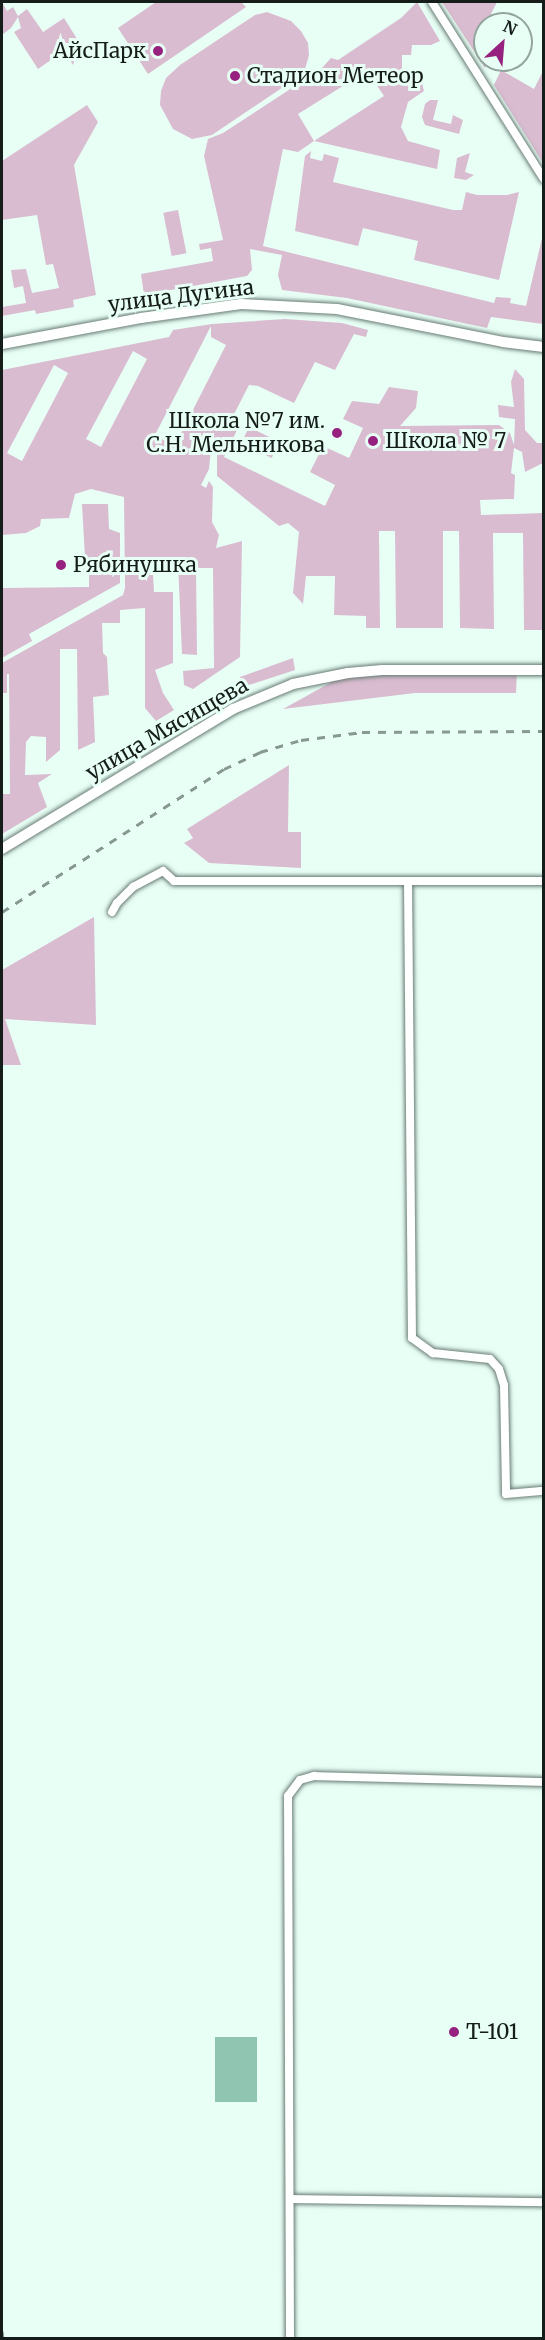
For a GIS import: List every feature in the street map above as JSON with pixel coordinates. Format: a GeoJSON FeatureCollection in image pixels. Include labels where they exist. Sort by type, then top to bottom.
{"type":"FeatureCollection","features":[{"type":"Feature","properties":{"kind":"main road","name":"улица Дугина"},"geometry":{"type":"LineString","coordinates":[[2,344],[141,318],[241,304],[337,309],[503,342],[543,347]]}},
{"type":"Feature","properties":{"kind":"main road","name":"улица Мясищева"},"geometry":{"type":"LineString","coordinates":[[2,849],[233,709],[293,684],[348,673],[381,670],[543,670]]}},
{"type":"Feature","properties":{"kind":"street"},"geometry":{"type":"LineString","coordinates":[[432,2],[543,179]]}},
{"type":"Feature","properties":{"kind":"street"},"geometry":{"type":"LineString","coordinates":[[112,912],[117,903],[133,887],[163,871],[174,881],[543,881]]}},
{"type":"Feature","properties":{"kind":"street"},"geometry":{"type":"LineString","coordinates":[[408,881],[412,1338],[434,1353],[490,1359],[499,1369],[504,1385],[506,1494],[543,1491]]}},
{"type":"Feature","properties":{"kind":"street"},"geometry":{"type":"LineString","coordinates":[[290,2338],[287,1808],[293,1786],[300,1780],[314,1776],[543,1782]]}},
{"type":"Feature","properties":{"kind":"street"},"geometry":{"type":"LineString","coordinates":[[290,2199],[543,2202]]}},
{"type":"Feature","properties":{"kind":"shaded area"},"geometry":{"type":"Polygon","coordinates":[[[2,2],[7,11],[13,7],[18,16],[27,9],[43,32],[64,18],[79,42],[73,65],[64,51],[38,69],[14,32],[21,28],[18,17],[11,28],[2,35],[2,2]]]}},
{"type":"Feature","properties":{"kind":"shaded area","name":"АйсПарк"},"geometry":{"type":"Polygon","coordinates":[[[156,2],[241,2],[246,7],[148,74],[118,28],[156,2]]]}},
{"type":"Feature","properties":{"kind":"shaded area"},"geometry":{"type":"Polygon","coordinates":[[[417,2],[440,41],[431,45],[412,45],[411,55],[402,55],[402,74],[420,75],[424,91],[408,102],[401,127],[408,141],[440,150],[437,169],[314,141],[298,152],[283,149],[263,246],[494,303],[496,297],[511,298],[510,303],[526,306],[543,234],[543,324],[491,317],[487,328],[347,298],[282,290],[278,275],[282,255],[250,249],[252,270],[247,276],[144,295],[141,274],[213,261],[211,248],[200,250],[199,244],[223,240],[204,156],[208,139],[223,133],[321,69],[331,58],[338,60],[401,18],[417,2]],[[367,71],[298,114],[314,141],[384,96],[367,71]]]}},
{"type":"Feature","properties":{"kind":"shaded area"},"geometry":{"type":"Polygon","coordinates":[[[442,2],[497,2],[492,12],[473,12],[473,50],[442,2]]]}},
{"type":"Feature","properties":{"kind":"shaded area","name":"Стадион Метеор"},"geometry":{"type":"Polygon","coordinates":[[[267,12],[291,21],[301,31],[308,43],[309,55],[304,73],[212,135],[192,139],[173,129],[160,105],[161,91],[166,78],[180,65],[255,15],[267,12]]]}},
{"type":"Feature","properties":{"kind":"shaded area"},"geometry":{"type":"Polygon","coordinates":[[[543,71],[543,163],[494,85],[500,72],[504,72],[534,89],[543,71]]]}},
{"type":"Feature","properties":{"kind":"shaded area"},"geometry":{"type":"Polygon","coordinates":[[[430,100],[438,100],[433,120],[451,124],[453,115],[463,120],[459,134],[425,125],[422,117],[425,104],[430,100]]]}},
{"type":"Feature","properties":{"kind":"shaded area"},"geometry":{"type":"Polygon","coordinates":[[[87,105],[98,122],[74,165],[96,295],[73,300],[74,307],[36,314],[35,310],[2,316],[2,307],[26,303],[23,286],[14,288],[11,270],[26,269],[32,293],[59,288],[53,264],[46,265],[37,215],[2,220],[2,161],[87,105]]]}},
{"type":"Feature","properties":{"kind":"shaded area"},"geometry":{"type":"Polygon","coordinates":[[[311,151],[310,158],[322,161],[324,154],[339,158],[333,182],[453,210],[462,210],[466,192],[477,195],[507,195],[519,192],[499,280],[414,260],[418,241],[363,228],[358,246],[295,231],[305,156],[311,151]]]}},
{"type":"Feature","properties":{"kind":"shaded area"},"geometry":{"type":"Polygon","coordinates":[[[470,153],[465,172],[474,175],[466,180],[454,178],[457,158],[470,153]]]}},
{"type":"Feature","properties":{"kind":"shaded area"},"geometry":{"type":"Polygon","coordinates":[[[178,210],[186,253],[172,256],[163,213],[178,210]]]}},
{"type":"Feature","properties":{"kind":"shaded area"},"geometry":{"type":"Polygon","coordinates":[[[285,319],[342,323],[368,330],[366,337],[354,334],[335,370],[315,362],[294,403],[258,386],[249,385],[230,422],[239,426],[224,457],[325,506],[335,485],[310,472],[323,446],[349,458],[363,428],[343,419],[352,401],[379,404],[389,387],[418,391],[416,408],[400,426],[499,425],[510,433],[514,445],[515,419],[499,417],[498,405],[514,407],[511,382],[515,369],[524,379],[525,430],[537,443],[543,443],[543,463],[525,472],[522,452],[514,448],[511,473],[515,475],[514,499],[480,500],[481,515],[543,513],[543,630],[524,630],[523,533],[493,533],[494,629],[460,628],[459,531],[443,531],[443,628],[396,628],[395,531],[379,531],[380,628],[366,628],[366,616],[334,615],[335,576],[306,576],[303,604],[293,593],[299,532],[288,523],[279,526],[217,476],[217,446],[211,449],[209,469],[201,485],[206,488],[209,481],[213,487],[212,522],[219,535],[216,548],[242,541],[240,657],[193,689],[184,685],[183,671],[214,668],[213,568],[196,568],[197,655],[182,654],[178,563],[153,574],[154,592],[173,592],[173,663],[155,670],[163,693],[174,710],[156,721],[145,708],[145,608],[120,610],[120,623],[102,623],[103,653],[107,657],[109,695],[93,697],[95,742],[78,750],[77,649],[60,649],[60,750],[46,762],[46,737],[31,736],[26,742],[25,775],[52,774],[38,783],[47,807],[2,834],[2,794],[10,794],[9,674],[7,674],[7,693],[2,693],[2,663],[123,595],[125,588],[124,497],[91,489],[75,494],[69,518],[41,519],[40,526],[26,533],[2,535],[2,370],[169,337],[173,330],[212,324],[285,319]],[[211,326],[155,435],[175,445],[226,345],[211,337],[211,326]],[[133,351],[86,439],[101,447],[147,359],[133,351]],[[54,365],[7,453],[22,461],[68,373],[54,365]]]}},
{"type":"Feature","properties":{"kind":"shaded area"},"geometry":{"type":"Polygon","coordinates":[[[249,427],[280,442],[272,458],[241,443],[249,427]]]}},
{"type":"Feature","properties":{"kind":"shaded area"},"geometry":{"type":"Polygon","coordinates":[[[82,504],[108,504],[109,529],[120,533],[120,583],[29,634],[32,641],[2,658],[2,588],[89,587],[89,574],[82,574],[81,559],[85,558],[82,504]]]}},
{"type":"Feature","properties":{"kind":"shaded area"},"geometry":{"type":"Polygon","coordinates":[[[293,658],[295,670],[243,687],[240,677],[293,658]]]}},
{"type":"Feature","properties":{"kind":"shaded area"},"geometry":{"type":"Polygon","coordinates":[[[517,670],[516,693],[415,693],[283,709],[348,673],[517,670]]]}},
{"type":"Feature","properties":{"kind":"shaded area"},"geometry":{"type":"Polygon","coordinates":[[[289,765],[288,832],[301,832],[301,868],[209,863],[184,843],[193,838],[187,829],[289,765]]]}},
{"type":"Feature","properties":{"kind":"shaded area"},"geometry":{"type":"Polygon","coordinates":[[[94,917],[96,1025],[5,1019],[21,1065],[2,1065],[2,970],[94,917]]]}},
{"type":"Feature","properties":{"kind":"shaded area"},"geometry":{"type":"Polygon","coordinates":[[[215,2037],[257,2037],[257,2102],[215,2102],[215,2037]]]}},
{"type":"Feature","properties":{"kind":"railway"},"geometry":{"type":"LineString","coordinates":[[2,912],[224,769],[260,752],[301,740],[362,732],[544,731]]}},
{"type":"Feature","properties":{"kind":"railway"},"geometry":{"type":"LineString","coordinates":[[2,2331],[3,2338]]}},
{"type":"Feature","properties":{"kind":"place","name":"АйсПарк"},"geometry":{"type":"Point","coordinates":[158,51]}},
{"type":"Feature","properties":{"kind":"place","name":"Стадион Метеор"},"geometry":{"type":"Point","coordinates":[235,76]}},
{"type":"Feature","properties":{"kind":"place","name":"Школа №7 им. С.Н. Мельникова"},"geometry":{"type":"Point","coordinates":[337,433]}},
{"type":"Feature","properties":{"kind":"place","name":"Школа № 7"},"geometry":{"type":"Point","coordinates":[373,441]}},
{"type":"Feature","properties":{"kind":"place","name":"Рябинушка"},"geometry":{"type":"Point","coordinates":[61,565]}},
{"type":"Feature","properties":{"kind":"place","name":"Т-101"},"geometry":{"type":"Point","coordinates":[454,2032]}}]}
